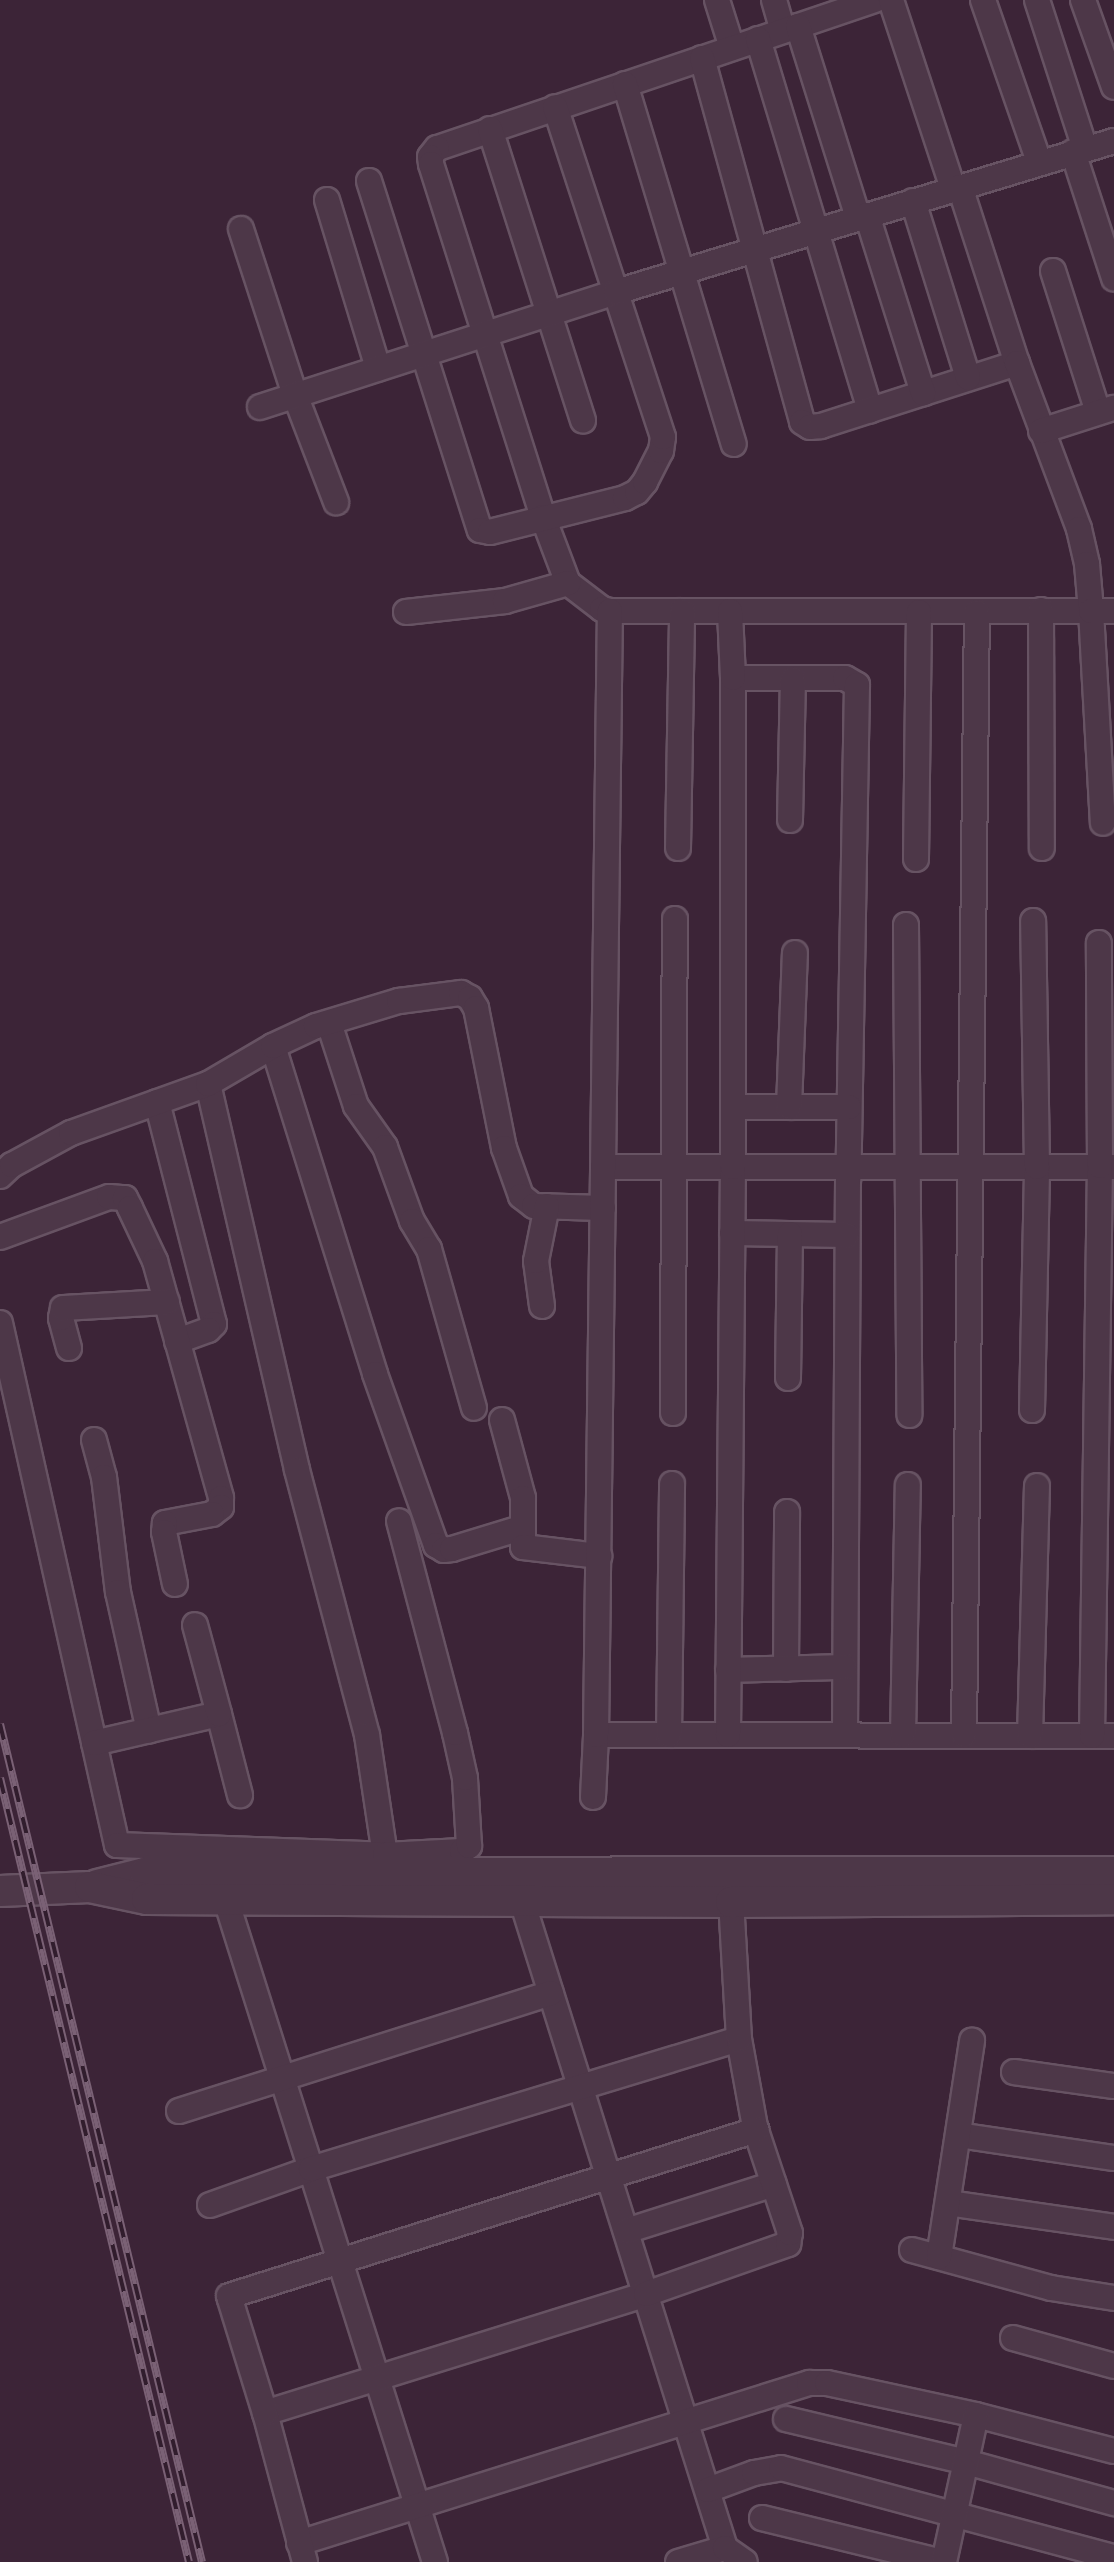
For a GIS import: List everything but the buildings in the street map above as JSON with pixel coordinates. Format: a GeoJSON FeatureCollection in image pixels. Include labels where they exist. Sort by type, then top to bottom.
{"type":"FeatureCollection","features":[{"type":"Feature","properties":{"kind":"street"},"geometry":{"type":"LineString","coordinates":[[718,0],[732,48]]}},
{"type":"Feature","properties":{"kind":"street"},"geometry":{"type":"LineString","coordinates":[[774,0],[791,28],[863,216],[923,393]]}},
{"type":"Feature","properties":{"kind":"street"},"geometry":{"type":"LineString","coordinates":[[875,0],[824,8],[791,28],[437,148],[430,157],[543,517],[568,583],[602,609],[610,611],[1103,611]]}},
{"type":"Feature","properties":{"kind":"street"},"geometry":{"type":"LineString","coordinates":[[891,0],[1017,363],[1079,529],[1087,564],[1103,611],[1103,823]]}},
{"type":"Feature","properties":{"kind":"street"},"geometry":{"type":"LineString","coordinates":[[983,0],[1039,162]]}},
{"type":"Feature","properties":{"kind":"street"},"geometry":{"type":"LineString","coordinates":[[1037,0],[1114,278]]}},
{"type":"Feature","properties":{"kind":"street"},"geometry":{"type":"LineString","coordinates":[[1083,0],[1114,87]]}},
{"type":"Feature","properties":{"kind":"street"},"geometry":{"type":"LineString","coordinates":[[758,39],[870,410]]}},
{"type":"Feature","properties":{"kind":"street"},"geometry":{"type":"LineString","coordinates":[[702,58],[802,422],[810,427],[821,426],[1017,363]]}},
{"type":"Feature","properties":{"kind":"street"},"geometry":{"type":"LineString","coordinates":[[625,84],[684,271],[734,444]]}},
{"type":"Feature","properties":{"kind":"street"},"geometry":{"type":"LineString","coordinates":[[369,181],[421,354],[480,530],[490,532],[616,501],[637,492],[661,451],[659,423],[555,107]]}},
{"type":"Feature","properties":{"kind":"street"},"geometry":{"type":"LineString","coordinates":[[490,130],[583,421]]}},
{"type":"Feature","properties":{"kind":"street"},"geometry":{"type":"LineString","coordinates":[[260,407],[616,292],[1114,141]]}},
{"type":"Feature","properties":{"kind":"street"},"geometry":{"type":"LineString","coordinates":[[327,200],[378,368]]}},
{"type":"Feature","properties":{"kind":"street"},"geometry":{"type":"LineString","coordinates":[[913,201],[968,378]]}},
{"type":"Feature","properties":{"kind":"street"},"geometry":{"type":"LineString","coordinates":[[241,229],[295,395],[336,502]]}},
{"type":"Feature","properties":{"kind":"street"},"geometry":{"type":"LineString","coordinates":[[1041,430],[1106,410],[1053,271]]}},
{"type":"Feature","properties":{"kind":"street"},"geometry":{"type":"LineString","coordinates":[[406,612],[505,601],[568,583]]}},
{"type":"Feature","properties":{"kind":"street"},"geometry":{"type":"LineString","coordinates":[[1041,610],[1042,848]]}},
{"type":"Feature","properties":{"kind":"street"},"geometry":{"type":"LineString","coordinates":[[593,1797],[599,1556],[610,611]]}},
{"type":"Feature","properties":{"kind":"street"},"geometry":{"type":"LineString","coordinates":[[678,848],[682,611]]}},
{"type":"Feature","properties":{"kind":"street"},"geometry":{"type":"LineString","coordinates":[[728,1735],[733,1233],[733,678],[730,611]]}},
{"type":"Feature","properties":{"kind":"street"},"geometry":{"type":"LineString","coordinates":[[916,859],[919,612]]}},
{"type":"Feature","properties":{"kind":"street"},"geometry":{"type":"LineString","coordinates":[[964,1735],[977,612]]}},
{"type":"Feature","properties":{"kind":"street"},"geometry":{"type":"LineString","coordinates":[[733,678],[845,678],[857,685],[848,1167],[845,1735]]}},
{"type":"Feature","properties":{"kind":"street"},"geometry":{"type":"LineString","coordinates":[[789,820],[793,679]]}},
{"type":"Feature","properties":{"kind":"street"},"geometry":{"type":"LineString","coordinates":[[673,1413],[675,919]]}},
{"type":"Feature","properties":{"kind":"street"},"geometry":{"type":"LineString","coordinates":[[1032,1410],[1037,1167],[1033,922]]}},
{"type":"Feature","properties":{"kind":"street"},"geometry":{"type":"LineString","coordinates":[[906,925],[905,1167],[909,1415]]}},
{"type":"Feature","properties":{"kind":"street"},"geometry":{"type":"LineString","coordinates":[[596,1735],[1103,1736],[1107,1167],[1099,943]]}},
{"type":"Feature","properties":{"kind":"street"},"geometry":{"type":"LineString","coordinates":[[789,1107],[794,953]]}},
{"type":"Feature","properties":{"kind":"street"},"geometry":{"type":"LineString","coordinates":[[0,1176],[12,1165],[71,1133],[208,1084],[273,1046],[329,1023],[399,1001],[461,993],[470,998],[476,1008],[504,1148],[515,1183],[526,1203],[603,1208]]}},
{"type":"Feature","properties":{"kind":"street"},"geometry":{"type":"LineString","coordinates":[[329,1023],[356,1106],[385,1147],[412,1221],[429,1249],[474,1408]]}},
{"type":"Feature","properties":{"kind":"street"},"geometry":{"type":"LineString","coordinates":[[273,1046],[375,1374],[436,1545],[444,1550],[452,1549],[521,1528]]}},
{"type":"Feature","properties":{"kind":"street"},"geometry":{"type":"LineString","coordinates":[[208,1084],[297,1470],[367,1735],[385,1855]]}},
{"type":"Feature","properties":{"kind":"street"},"geometry":{"type":"LineString","coordinates":[[157,1102],[214,1324],[208,1330],[177,1341]]}},
{"type":"Feature","properties":{"kind":"street"},"geometry":{"type":"LineString","coordinates":[[733,1107],[849,1107]]}},
{"type":"Feature","properties":{"kind":"street"},"geometry":{"type":"LineString","coordinates":[[603,1167],[1107,1167]]}},
{"type":"Feature","properties":{"kind":"street"},"geometry":{"type":"LineString","coordinates":[[0,1237],[118,1195],[125,1198],[155,1261],[221,1498],[221,1507],[212,1514],[166,1523],[164,1532],[175,1584]]}},
{"type":"Feature","properties":{"kind":"street"},"geometry":{"type":"LineString","coordinates":[[542,1306],[536,1261],[547,1206]]}},
{"type":"Feature","properties":{"kind":"street"},"geometry":{"type":"LineString","coordinates":[[733,1233],[848,1236]]}},
{"type":"Feature","properties":{"kind":"street"},"geometry":{"type":"LineString","coordinates":[[788,1378],[790,1234]]}},
{"type":"Feature","properties":{"kind":"street"},"geometry":{"type":"LineString","coordinates":[[69,1348],[61,1318],[63,1308],[167,1302]]}},
{"type":"Feature","properties":{"kind":"street"},"geometry":{"type":"LineString","coordinates":[[0,1323],[117,1845],[385,1855],[462,1851],[469,1846],[465,1778],[399,1521]]}},
{"type":"Feature","properties":{"kind":"street"},"geometry":{"type":"LineString","coordinates":[[502,1420],[523,1498],[523,1546],[527,1550],[599,1556]]}},
{"type":"Feature","properties":{"kind":"street"},"geometry":{"type":"LineString","coordinates":[[94,1440],[104,1477],[118,1592],[149,1731]]}},
{"type":"Feature","properties":{"kind":"street"},"geometry":{"type":"LineString","coordinates":[[669,1735],[672,1484]]}},
{"type":"Feature","properties":{"kind":"street"},"geometry":{"type":"LineString","coordinates":[[903,1735],[908,1485]]}},
{"type":"Feature","properties":{"kind":"street"},"geometry":{"type":"LineString","coordinates":[[1030,1736],[1037,1486]]}},
{"type":"Feature","properties":{"kind":"street"},"geometry":{"type":"LineString","coordinates":[[786,1669],[787,1512]]}},
{"type":"Feature","properties":{"kind":"street"},"geometry":{"type":"LineString","coordinates":[[195,1625],[240,1796]]}},
{"type":"Feature","properties":{"kind":"street"},"geometry":{"type":"LineString","coordinates":[[728,1670],[845,1667]]}},
{"type":"Feature","properties":{"kind":"street"},"geometry":{"type":"LineString","coordinates":[[94,1743],[219,1714]]}},
{"type":"Feature","properties":{"kind":"street"},"geometry":{"type":"LineString","coordinates":[[0,1891],[90,1887],[145,1873],[1114,1872]]}},
{"type":"Feature","properties":{"kind":"street"},"geometry":{"type":"LineString","coordinates":[[90,1887],[147,1899],[730,1902],[1114,1899]]}},
{"type":"Feature","properties":{"kind":"street"},"geometry":{"type":"LineString","coordinates":[[226,1899],[435,2562]]}},
{"type":"Feature","properties":{"kind":"street"},"geometry":{"type":"LineString","coordinates":[[522,1901],[708,2490],[735,2555],[678,2562]]}},
{"type":"Feature","properties":{"kind":"street"},"geometry":{"type":"LineString","coordinates":[[265,2413],[646,2294],[788,2244],[790,2233],[756,2130],[739,2039],[730,1902]]}},
{"type":"Feature","properties":{"kind":"street"},"geometry":{"type":"LineString","coordinates":[[179,2111],[551,1993]]}},
{"type":"Feature","properties":{"kind":"street"},"geometry":{"type":"LineString","coordinates":[[210,2205],[311,2169],[739,2039]]}},
{"type":"Feature","properties":{"kind":"street"},"geometry":{"type":"LineString","coordinates":[[939,2257],[972,2041]]}},
{"type":"Feature","properties":{"kind":"street"},"geometry":{"type":"LineString","coordinates":[[1014,2072],[1114,2086]]}},
{"type":"Feature","properties":{"kind":"street"},"geometry":{"type":"LineString","coordinates":[[756,2130],[229,2296],[265,2413],[302,2552],[417,2506],[796,2386],[827,2383],[976,2415],[1114,2451]]}},
{"type":"Feature","properties":{"kind":"street"},"geometry":{"type":"LineString","coordinates":[[958,2135],[1114,2158]]}},
{"type":"Feature","properties":{"kind":"street"},"geometry":{"type":"LineString","coordinates":[[626,2231],[774,2184]]}},
{"type":"Feature","properties":{"kind":"street"},"geometry":{"type":"LineString","coordinates":[[947,2203],[1114,2227]]}},
{"type":"Feature","properties":{"kind":"street"},"geometry":{"type":"LineString","coordinates":[[912,2250],[1051,2288],[1114,2298]]}},
{"type":"Feature","properties":{"kind":"street"},"geometry":{"type":"LineString","coordinates":[[1013,2338],[1114,2366]]}},
{"type":"Feature","properties":{"kind":"street"},"geometry":{"type":"LineString","coordinates":[[762,2518],[943,2562],[976,2415]]}},
{"type":"Feature","properties":{"kind":"street"},"geometry":{"type":"LineString","coordinates":[[786,2419],[966,2462],[1114,2503]]}},
{"type":"Feature","properties":{"kind":"street"},"geometry":{"type":"LineString","coordinates":[[708,2490],[754,2473],[781,2468],[1114,2557]]}},
{"type":"Feature","properties":{"kind":"railway"},"geometry":{"type":"LineString","coordinates":[[0,1724],[202,2562]]}},
{"type":"Feature","properties":{"kind":"railway"},"geometry":{"type":"LineString","coordinates":[[0,1778],[189,2562]]}}]}
